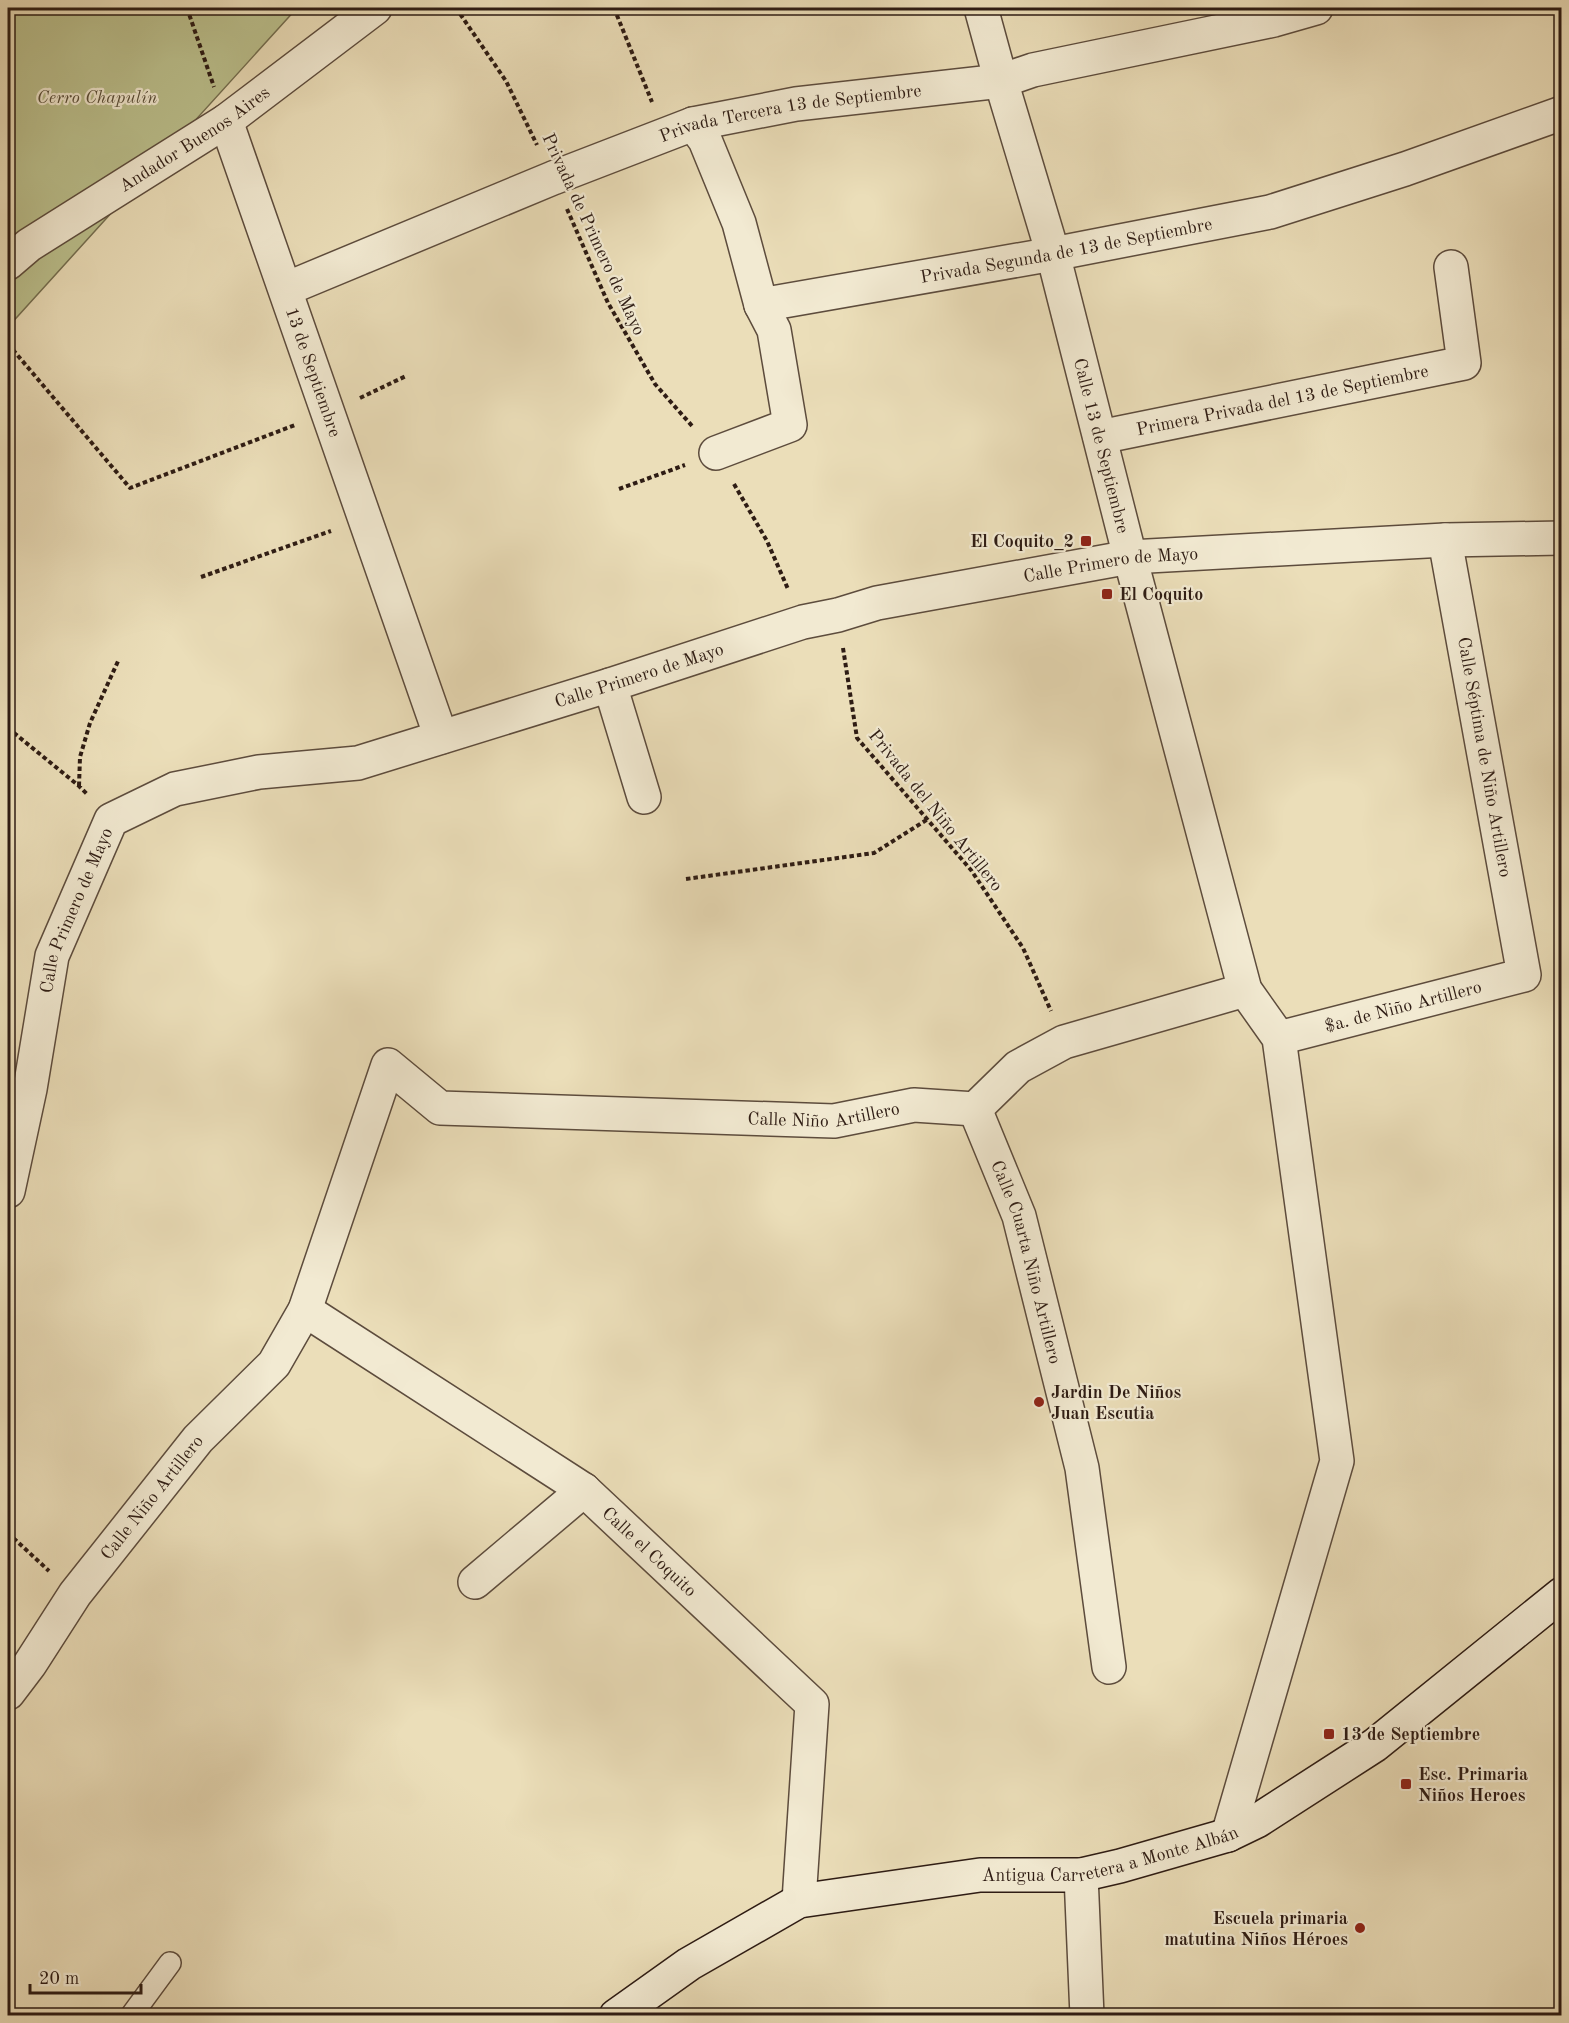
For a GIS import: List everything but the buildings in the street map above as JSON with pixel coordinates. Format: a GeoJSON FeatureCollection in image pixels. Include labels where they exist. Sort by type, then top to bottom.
{"type":"FeatureCollection","features":[{"type":"Feature","properties":{"kind":"street","name":"Andador Buenos Aires"},"geometry":{"type":"LineString","coordinates":[[8,263],[29,244],[226,121],[375,8]]}},
{"type":"Feature","properties":{"kind":"street","name":"Calle 13 de Septiembre"},"geometry":{"type":"LineString","coordinates":[[981,8],[1053,254],[1130,557],[1245,990]]}},
{"type":"Feature","properties":{"kind":"street","name":"Privada Tercera 13 de Septiembre"},"geometry":{"type":"LineString","coordinates":[[286,289],[553,178],[680,129],[796,104],[1001,81],[1033,70],[1274,20],[1316,8]]}},
{"type":"Feature","properties":{"kind":"street","name":"Privada Segunda de 13 de Septiembre"},"geometry":{"type":"LineString","coordinates":[[761,305],[1053,254],[1270,212],[1405,169],[1562,113]]}},
{"type":"Feature","properties":{"kind":"street","name":"13 de Septiembre"},"geometry":{"type":"LineString","coordinates":[[226,121],[441,737]]}},
{"type":"Feature","properties":{"kind":"street"},"geometry":{"type":"LineString","coordinates":[[680,129],[705,140],[739,223],[761,305],[774,330],[790,424],[716,453]]}},
{"type":"Feature","properties":{"kind":"street","name":"Primera Privada del 13 de Septiembre"},"geometry":{"type":"LineString","coordinates":[[1100,437],[1464,363],[1451,267]]}},
{"type":"Feature","properties":{"kind":"street","name":"Calle Primero de Mayo"},"geometry":{"type":"LineString","coordinates":[[8,1191],[30,1089],[52,956],[111,820],[175,789],[259,772],[358,763],[803,622],[838,615],[877,603],[1130,557],[1445,540],[1562,538]]}},
{"type":"Feature","properties":{"kind":"street","name":"Calle Séptima de Niño Artillero"},"geometry":{"type":"LineString","coordinates":[[1445,540],[1524,975]]}},
{"type":"Feature","properties":{"kind":"street"},"geometry":{"type":"LineString","coordinates":[[610,685],[645,797]]}},
{"type":"Feature","properties":{"kind":"street","name":"$a. de Niño Artillero"},"geometry":{"type":"LineString","coordinates":[[1279,1038],[1524,975]]}},
{"type":"Feature","properties":{"kind":"street"},"geometry":{"type":"LineString","coordinates":[[975,1108],[1018,1067],[1064,1042],[1245,990],[1279,1038],[1337,1461],[1228,1834]]}},
{"type":"Feature","properties":{"kind":"street","name":"Calle Niño Artillero"},"geometry":{"type":"LineString","coordinates":[[8,1693],[30,1664],[75,1594],[198,1439],[274,1364],[305,1310],[388,1065],[440,1108],[834,1121],[914,1105],[975,1108]]}},
{"type":"Feature","properties":{"kind":"street","name":"Calle Cuarta Niño Artillero"},"geometry":{"type":"LineString","coordinates":[[975,1108],[1019,1216],[1082,1467],[1109,1667]]}},
{"type":"Feature","properties":{"kind":"street","name":"Calle el Coquito"},"geometry":{"type":"LineString","coordinates":[[305,1310],[584,1490],[812,1704],[799,1901]]}},
{"type":"Feature","properties":{"kind":"street"},"geometry":{"type":"LineString","coordinates":[[475,1582],[584,1490]]}},
{"type":"Feature","properties":{"kind":"street","name":"Antigua Carretera a Monte Albán"},"geometry":{"type":"LineString","coordinates":[[616,2016],[689,1964],[799,1901],[980,1875],[1081,1875],[1120,1866],[1228,1834],[1257,1821],[1375,1745],[1562,1594]]}},
{"type":"Feature","properties":{"kind":"street"},"geometry":{"type":"LineString","coordinates":[[1081,1875],[1087,2016]]}},
{"type":"Feature","properties":{"kind":"lane"},"geometry":{"type":"LineString","coordinates":[[130,2016],[170,1962]]}},
{"type":"Feature","properties":{"kind":"path"},"geometry":{"type":"LineString","coordinates":[[187,8],[226,121]]}},
{"type":"Feature","properties":{"kind":"path","name":"Privada de Primero de Mayo"},"geometry":{"type":"LineString","coordinates":[[456,8],[506,81],[553,178],[608,303],[655,384],[716,453],[767,541],[803,622]]}},
{"type":"Feature","properties":{"kind":"path"},"geometry":{"type":"LineString","coordinates":[[614,8],[645,87],[680,129]]}},
{"type":"Feature","properties":{"kind":"path"},"geometry":{"type":"LineString","coordinates":[[8,344],[130,488],[329,413],[406,376]]}},
{"type":"Feature","properties":{"kind":"path"},"geometry":{"type":"LineString","coordinates":[[620,489],[716,453]]}},
{"type":"Feature","properties":{"kind":"path"},"geometry":{"type":"LineString","coordinates":[[201,577],[365,519]]}},
{"type":"Feature","properties":{"kind":"path","name":"Privada del Niño Artillero"},"geometry":{"type":"LineString","coordinates":[[838,615],[857,738],[971,870],[1023,948],[1064,1042]]}},
{"type":"Feature","properties":{"kind":"path"},"geometry":{"type":"LineString","coordinates":[[79,786],[80,758],[87,735],[119,659]]}},
{"type":"Feature","properties":{"kind":"path"},"geometry":{"type":"LineString","coordinates":[[8,728],[79,786],[111,820]]}},
{"type":"Feature","properties":{"kind":"path"},"geometry":{"type":"LineString","coordinates":[[686,879],[874,854],[928,819]]}},
{"type":"Feature","properties":{"kind":"path"},"geometry":{"type":"LineString","coordinates":[[8,1533],[75,1594]]}},
{"type":"Feature","properties":{"kind":"green space","name":"Cerro Chapulín"},"geometry":{"type":"Polygon","coordinates":[[[8,8],[297,8],[8,327],[8,8]]]}},
{"type":"Feature","properties":{"kind":"place","name":"El Coquito_2"},"geometry":{"type":"Point","coordinates":[1086,541]}},
{"type":"Feature","properties":{"kind":"place","name":"El Coquito"},"geometry":{"type":"Point","coordinates":[1107,594]}},
{"type":"Feature","properties":{"kind":"place","name":"Jardin De Niños Juan Escutia"},"geometry":{"type":"Point","coordinates":[1039,1402]}},
{"type":"Feature","properties":{"kind":"place","name":"13 de Septiembre"},"geometry":{"type":"Point","coordinates":[1329,1734]}},
{"type":"Feature","properties":{"kind":"place","name":"Esc. Primaria Niños Heroes"},"geometry":{"type":"Point","coordinates":[1406,1784]}},
{"type":"Feature","properties":{"kind":"place","name":"Escuela primaria matutina Niños Héroes"},"geometry":{"type":"Point","coordinates":[1360,1928]}}]}
